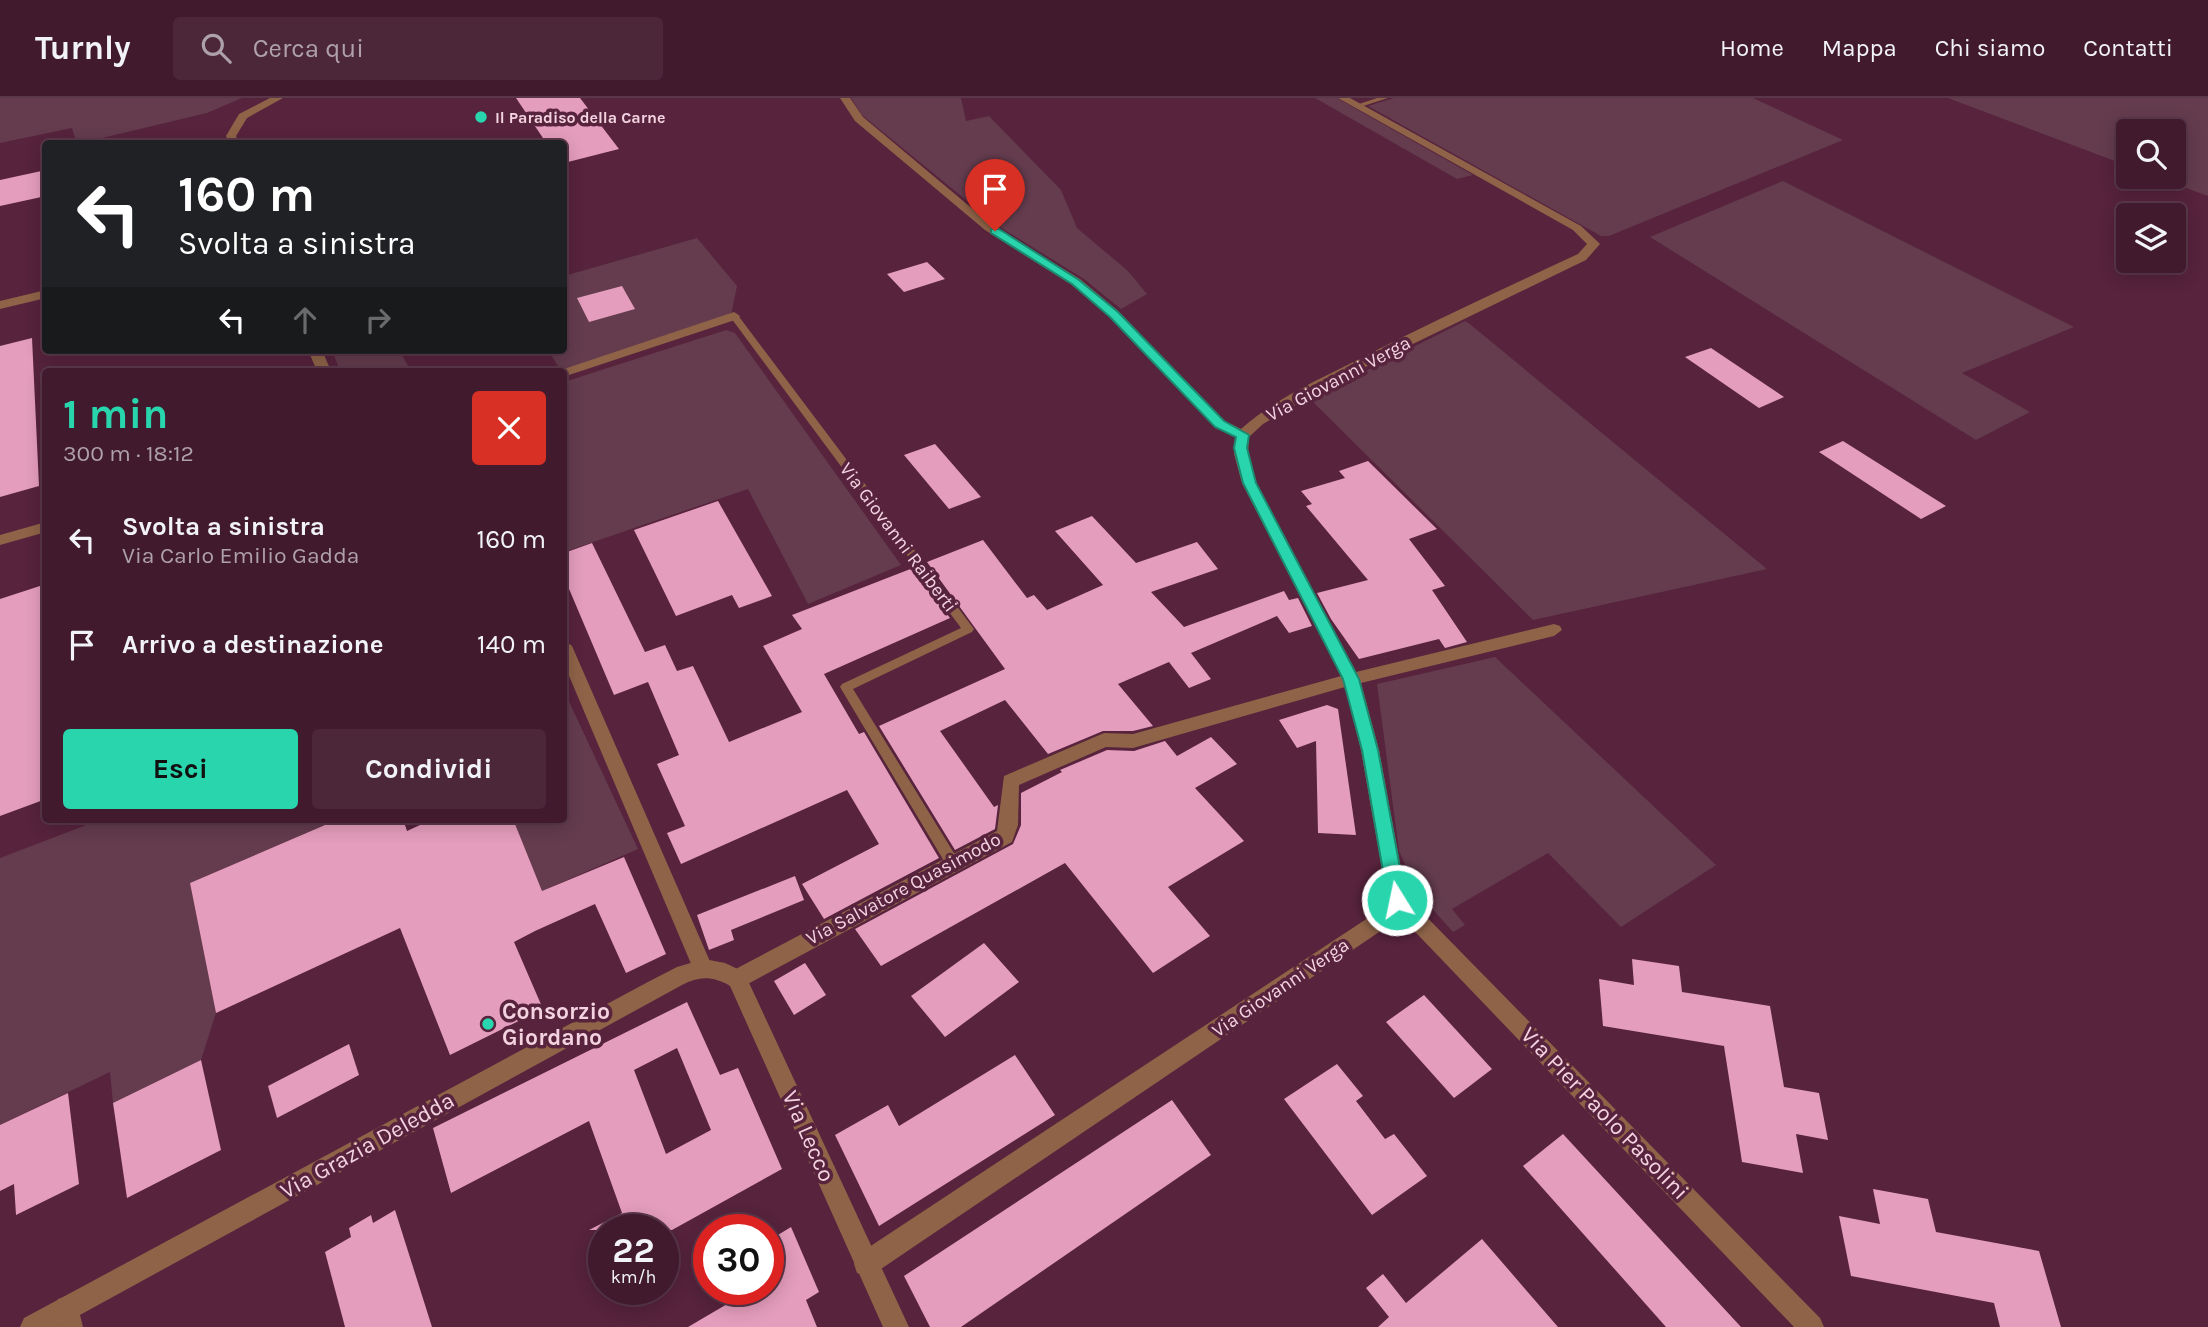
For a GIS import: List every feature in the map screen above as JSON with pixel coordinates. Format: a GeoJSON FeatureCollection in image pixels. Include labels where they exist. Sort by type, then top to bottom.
{"type":"FeatureCollection","features":[{"type":"Feature","properties":{"kind":"street"},"geometry":{"type":"LineString","coordinates":[[232,140],[231,136],[243,116],[278,98]]}},
{"type":"Feature","properties":{"kind":"street"},"geometry":{"type":"LineString","coordinates":[[845,98],[859,119],[989,228],[1076,282],[1104,306],[1220,424],[1243,435],[1240,448],[1250,483],[1351,679],[1370,750],[1397,900]]}},
{"type":"Feature","properties":{"kind":"street","name":"Via Giovanni Verga"},"geometry":{"type":"LineString","coordinates":[[1243,435],[1250,426],[1269,412],[1425,331],[1582,257],[1594,244],[1577,228],[1343,98]]}},
{"type":"Feature","properties":{"kind":"street"},"geometry":{"type":"LineString","coordinates":[[0,305],[42,295]]}},
{"type":"Feature","properties":{"kind":"street","name":"Via Giovanni Raiberti"},"geometry":{"type":"LineString","coordinates":[[567,371],[734,316]]}},
{"type":"Feature","properties":{"kind":"street"},"geometry":{"type":"LineString","coordinates":[[0,540],[42,528]]}},
{"type":"Feature","properties":{"kind":"street","name":"Via Salvatore Quasimodo"},"geometry":{"type":"LineString","coordinates":[[737,979],[1005,836],[1009,825],[1010,781],[1104,740],[1133,741],[1351,679],[1554,630]]}},
{"type":"Feature","properties":{"kind":"street"},"geometry":{"type":"LineString","coordinates":[[567,653],[702,966],[725,971],[737,979]]}},
{"type":"Feature","properties":{"kind":"street","name":"Via Giovanni Verga"},"geometry":{"type":"LineString","coordinates":[[866,1264],[1384,918],[1397,900]]}},
{"type":"Feature","properties":{"kind":"street","name":"Via Pier Paolo Pasolini"},"geometry":{"type":"LineString","coordinates":[[1397,900],[1811,1327]]}},
{"type":"Feature","properties":{"kind":"street","name":"Via Grazia Deledda"},"geometry":{"type":"LineString","coordinates":[[33,1327],[69,1318],[653,990],[702,966]]}},
{"type":"Feature","properties":{"kind":"street","name":"Via Lecco"},"geometry":{"type":"LineString","coordinates":[[737,979],[896,1327]]}},
{"type":"Feature","properties":{"kind":"lane"},"geometry":{"type":"LineString","coordinates":[[1357,106],[1385,98]]}},
{"type":"Feature","properties":{"kind":"lane","name":"Via Giovanni Raiberti"},"geometry":{"type":"LineString","coordinates":[[734,316],[968,629],[846,687],[952,862]]}},
{"type":"Feature","properties":{"kind":"shaded area"},"geometry":{"type":"Polygon","coordinates":[[[0,98],[242,98],[207,113],[94,140],[76,140],[72,128],[0,143],[0,98]]]}},
{"type":"Feature","properties":{"kind":"shaded area"},"geometry":{"type":"Polygon","coordinates":[[[851,98],[961,98],[966,121],[989,116],[1061,190],[1077,228],[1128,271],[1147,294],[1121,309],[1084,279],[998,226],[862,115],[851,98]]]}},
{"type":"Feature","properties":{"kind":"shaded area"},"geometry":{"type":"Polygon","coordinates":[[[1315,98],[1337,98],[1473,175],[1457,179],[1315,98]]]}},
{"type":"Feature","properties":{"kind":"shaded area"},"geometry":{"type":"Polygon","coordinates":[[[1394,98],[1753,98],[1843,140],[1609,236],[1601,236],[1368,106],[1394,98]]]}},
{"type":"Feature","properties":{"kind":"shaded area"},"geometry":{"type":"Polygon","coordinates":[[[1948,98],[2208,98],[2208,196],[2186,188],[2186,119],[2116,119],[2116,161],[1948,98]]]}},
{"type":"Feature","properties":{"kind":"shaded area"},"geometry":{"type":"Polygon","coordinates":[[[1783,181],[2074,327],[1962,373],[2030,412],[1976,440],[1650,237],[1783,181]]]}},
{"type":"Feature","properties":{"kind":"shaded area"},"geometry":{"type":"Polygon","coordinates":[[[697,238],[737,286],[730,320],[567,369],[559,368],[550,354],[567,354],[567,275],[697,238]]]}},
{"type":"Feature","properties":{"kind":"shaded area"},"geometry":{"type":"Polygon","coordinates":[[[1465,321],[1767,569],[1533,620],[1310,399],[1465,321]]]}},
{"type":"Feature","properties":{"kind":"shaded area"},"geometry":{"type":"Polygon","coordinates":[[[726,330],[735,333],[901,565],[808,604],[748,489],[567,551],[567,381],[726,330]]]}},
{"type":"Feature","properties":{"kind":"shaded area"},"geometry":{"type":"Polygon","coordinates":[[[334,354],[401,354],[409,368],[339,368],[334,354]]]}},
{"type":"Feature","properties":{"kind":"shaded area"},"geometry":{"type":"Polygon","coordinates":[[[1495,657],[1716,865],[1621,927],[1548,853],[1452,909],[1465,925],[1453,932],[1418,893],[1399,851],[1377,684],[1495,657]]]}},
{"type":"Feature","properties":{"kind":"shaded area"},"geometry":{"type":"Polygon","coordinates":[[[567,697],[638,849],[542,891],[515,823],[567,823],[567,697]]]}},
{"type":"Feature","properties":{"kind":"shaded area"},"geometry":{"type":"Polygon","coordinates":[[[92,823],[330,823],[190,883],[216,1013],[201,1060],[113,1103],[110,1072],[0,1125],[0,858],[92,823]]]}},
{"type":"Feature","properties":{"kind":"building"},"geometry":{"type":"Polygon","coordinates":[[[516,98],[580,98],[619,149],[567,162],[567,140],[544,140],[516,98]]]}},
{"type":"Feature","properties":{"kind":"building"},"geometry":{"type":"Polygon","coordinates":[[[42,171],[42,197],[0,206],[0,180],[42,171]]]}},
{"type":"Feature","properties":{"kind":"building"},"geometry":{"type":"Polygon","coordinates":[[[927,262],[945,279],[904,292],[887,274],[927,262]]]}},
{"type":"Feature","properties":{"kind":"building"},"geometry":{"type":"Polygon","coordinates":[[[622,286],[635,309],[589,322],[577,298],[622,286]]]}},
{"type":"Feature","properties":{"kind":"building"},"geometry":{"type":"Polygon","coordinates":[[[32,338],[39,486],[0,497],[0,346],[32,338]]]}},
{"type":"Feature","properties":{"kind":"building"},"geometry":{"type":"Polygon","coordinates":[[[1711,348],[1784,397],[1759,408],[1685,357],[1711,348]]]}},
{"type":"Feature","properties":{"kind":"building"},"geometry":{"type":"Polygon","coordinates":[[[1843,441],[1946,506],[1921,519],[1819,452],[1843,441]]]}},
{"type":"Feature","properties":{"kind":"building"},"geometry":{"type":"Polygon","coordinates":[[[935,444],[981,497],[949,509],[904,455],[935,444]]]}},
{"type":"Feature","properties":{"kind":"building"},"geometry":{"type":"Polygon","coordinates":[[[1368,461],[1437,529],[1409,539],[1445,586],[1432,590],[1467,642],[1445,648],[1439,639],[1359,659],[1331,619],[1317,593],[1368,580],[1306,506],[1312,504],[1301,491],[1345,478],[1339,471],[1368,461]]]}},
{"type":"Feature","properties":{"kind":"building"},"geometry":{"type":"Polygon","coordinates":[[[718,501],[772,596],[739,608],[732,595],[676,616],[634,530],[718,501]]]}},
{"type":"Feature","properties":{"kind":"building"},"geometry":{"type":"Polygon","coordinates":[[[1092,516],[1136,563],[1197,542],[1218,569],[1151,592],[1184,627],[1284,591],[1289,600],[1298,598],[1312,626],[1289,633],[1277,616],[1191,653],[1211,679],[1189,688],[1169,662],[1118,684],[1153,726],[1133,731],[1103,731],[1048,754],[1005,700],[940,731],[994,807],[998,805],[995,829],[955,850],[879,726],[1005,669],[927,562],[983,540],[1027,598],[1034,595],[1047,610],[1103,585],[1055,531],[1092,516]]]}},
{"type":"Feature","properties":{"kind":"building"},"geometry":{"type":"Polygon","coordinates":[[[592,543],[645,652],[665,645],[677,671],[693,666],[729,742],[802,712],[763,646],[802,629],[792,615],[913,568],[950,618],[824,674],[859,734],[864,732],[939,858],[824,919],[802,884],[879,844],[847,790],[681,864],[667,833],[685,826],[657,764],[679,755],[648,682],[614,695],[567,584],[567,552],[592,543]]]}},
{"type":"Feature","properties":{"kind":"building"},"geometry":{"type":"Polygon","coordinates":[[[42,585],[42,800],[0,816],[0,599],[42,585]]]}},
{"type":"Feature","properties":{"kind":"building"},"geometry":{"type":"Polygon","coordinates":[[[1327,705],[1338,709],[1356,835],[1318,833],[1316,741],[1297,748],[1279,720],[1327,705]]]}},
{"type":"Feature","properties":{"kind":"building"},"geometry":{"type":"Polygon","coordinates":[[[1211,737],[1237,764],[1195,788],[1244,841],[1168,887],[1210,936],[1153,973],[1065,863],[881,966],[855,929],[1013,844],[1021,825],[1021,793],[1062,772],[1060,770],[1107,750],[1134,751],[1165,741],[1177,756],[1211,737]]]}},
{"type":"Feature","properties":{"kind":"building"},"geometry":{"type":"Polygon","coordinates":[[[330,823],[404,823],[407,831],[424,823],[515,823],[542,891],[624,857],[666,954],[626,973],[595,904],[535,931],[514,942],[543,1009],[450,1055],[400,928],[216,1013],[190,883],[330,823]]]}},
{"type":"Feature","properties":{"kind":"building"},"geometry":{"type":"Polygon","coordinates":[[[795,876],[804,900],[731,930],[734,940],[709,950],[697,915],[795,876]]]}},
{"type":"Feature","properties":{"kind":"building"},"geometry":{"type":"Polygon","coordinates":[[[984,943],[1019,982],[945,1037],[911,996],[984,943]]]}},
{"type":"Feature","properties":{"kind":"building"},"geometry":{"type":"Polygon","coordinates":[[[1632,959],[1679,966],[1682,992],[1770,1006],[1784,1087],[1819,1093],[1828,1140],[1796,1134],[1803,1173],[1742,1162],[1724,1046],[1603,1026],[1599,979],[1634,985],[1632,959]]]}},
{"type":"Feature","properties":{"kind":"building"},"geometry":{"type":"Polygon","coordinates":[[[805,963],[826,995],[794,1015],[774,981],[805,963]]]}},
{"type":"Feature","properties":{"kind":"building"},"geometry":{"type":"Polygon","coordinates":[[[1424,995],[1492,1069],[1454,1098],[1386,1022],[1424,995]]]}},
{"type":"Feature","properties":{"kind":"building"},"geometry":{"type":"Polygon","coordinates":[[[687,1002],[720,1075],[738,1068],[782,1169],[701,1214],[693,1214],[693,1218],[679,1226],[679,1214],[620,1214],[622,1213],[589,1121],[451,1193],[433,1128],[687,1002]],[[677,1048],[634,1070],[666,1154],[711,1130],[677,1048]]]}},
{"type":"Feature","properties":{"kind":"building"},"geometry":{"type":"Polygon","coordinates":[[[349,1044],[359,1075],[277,1118],[268,1086],[349,1044]]]}},
{"type":"Feature","properties":{"kind":"building"},"geometry":{"type":"Polygon","coordinates":[[[1015,1055],[1055,1115],[879,1226],[835,1135],[888,1105],[899,1126],[1015,1055]]]}},
{"type":"Feature","properties":{"kind":"building"},"geometry":{"type":"Polygon","coordinates":[[[201,1060],[221,1150],[127,1198],[113,1103],[201,1060]]]}},
{"type":"Feature","properties":{"kind":"building"},"geometry":{"type":"Polygon","coordinates":[[[1337,1064],[1363,1096],[1356,1101],[1385,1139],[1394,1134],[1427,1176],[1372,1215],[1284,1099],[1337,1064]]]}},
{"type":"Feature","properties":{"kind":"building"},"geometry":{"type":"Polygon","coordinates":[[[68,1093],[79,1184],[16,1215],[14,1184],[0,1191],[0,1125],[68,1093]]]}},
{"type":"Feature","properties":{"kind":"building"},"geometry":{"type":"Polygon","coordinates":[[[1172,1100],[1211,1155],[961,1327],[930,1327],[904,1276],[1172,1100]]]}},
{"type":"Feature","properties":{"kind":"building"},"geometry":{"type":"Polygon","coordinates":[[[1563,1134],[1741,1327],[1666,1327],[1523,1166],[1563,1134]]]}},
{"type":"Feature","properties":{"kind":"building"},"geometry":{"type":"Polygon","coordinates":[[[1873,1189],[1928,1199],[1936,1232],[2039,1251],[2061,1327],[2000,1327],[1994,1303],[1851,1276],[1839,1216],[1880,1224],[1873,1189]]]}},
{"type":"Feature","properties":{"kind":"building"},"geometry":{"type":"Polygon","coordinates":[[[395,1210],[432,1327],[345,1327],[325,1252],[351,1237],[349,1228],[371,1215],[373,1223],[395,1210]]]}},
{"type":"Feature","properties":{"kind":"building"},"geometry":{"type":"Polygon","coordinates":[[[791,1227],[819,1292],[806,1300],[817,1327],[688,1327],[725,1305],[784,1305],[784,1231],[791,1227]]]}},
{"type":"Feature","properties":{"kind":"building"},"geometry":{"type":"Polygon","coordinates":[[[1482,1239],[1558,1327],[1378,1327],[1389,1317],[1366,1288],[1383,1274],[1406,1303],[1482,1239]]]}},
{"type":"Feature","properties":{"kind":"place","name":"Il Paradiso della Carne"},"geometry":{"type":"Point","coordinates":[481,117]}},
{"type":"Feature","properties":{"kind":"place","name":"Consorzio Giordano"},"geometry":{"type":"Point","coordinates":[488,1024]}},
{"type":"Feature","properties":{"kind":"route"},"geometry":{"type":"LineString","coordinates":[[995,231],[1076,282],[1114,314],[1220,424],[1243,435],[1240,448],[1250,483],[1351,679],[1370,750],[1397,900]]}}]}
